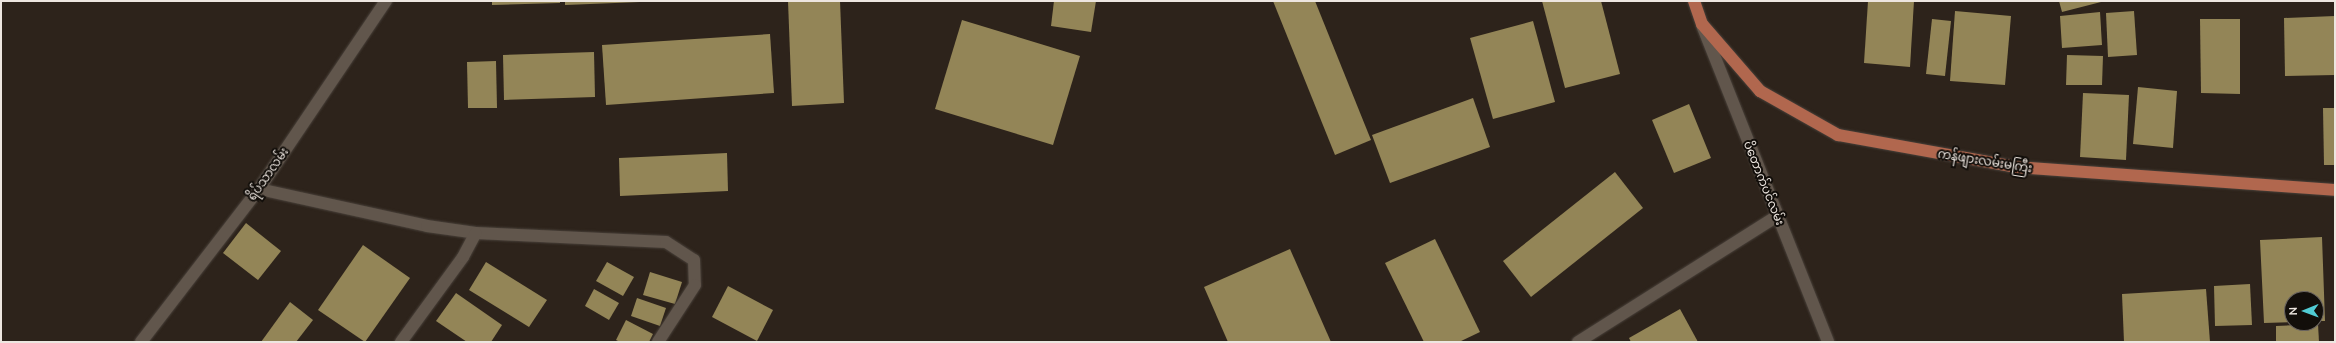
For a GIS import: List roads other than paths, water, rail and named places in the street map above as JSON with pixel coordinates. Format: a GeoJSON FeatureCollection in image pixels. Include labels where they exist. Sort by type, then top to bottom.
{"type":"FeatureCollection","features":[{"type":"Feature","properties":{"kind":"main road","name":"ကန်ဖျားလမ်းမကြီး"},"geometry":{"type":"LineString","coordinates":[[1694,1],[1702,24],[1760,91],[1838,135],[2015,167],[2335,190]]}},
{"type":"Feature","properties":{"kind":"street","name":"ရိပ်သာလမ်း"},"geometry":{"type":"LineString","coordinates":[[141,342],[259,189],[386,1]]}},
{"type":"Feature","properties":{"kind":"street","name":"ပိတောက်ပင်လမ်း"},"geometry":{"type":"LineString","coordinates":[[1702,24],[1828,342]]}},
{"type":"Feature","properties":{"kind":"street"},"geometry":{"type":"LineString","coordinates":[[259,189],[427,226],[476,232],[666,242],[694,260],[695,285],[658,342]]}},
{"type":"Feature","properties":{"kind":"street"},"geometry":{"type":"LineString","coordinates":[[1578,342],[1777,216]]}},
{"type":"Feature","properties":{"kind":"street"},"geometry":{"type":"LineString","coordinates":[[401,342],[463,257],[476,232]]}}]}
